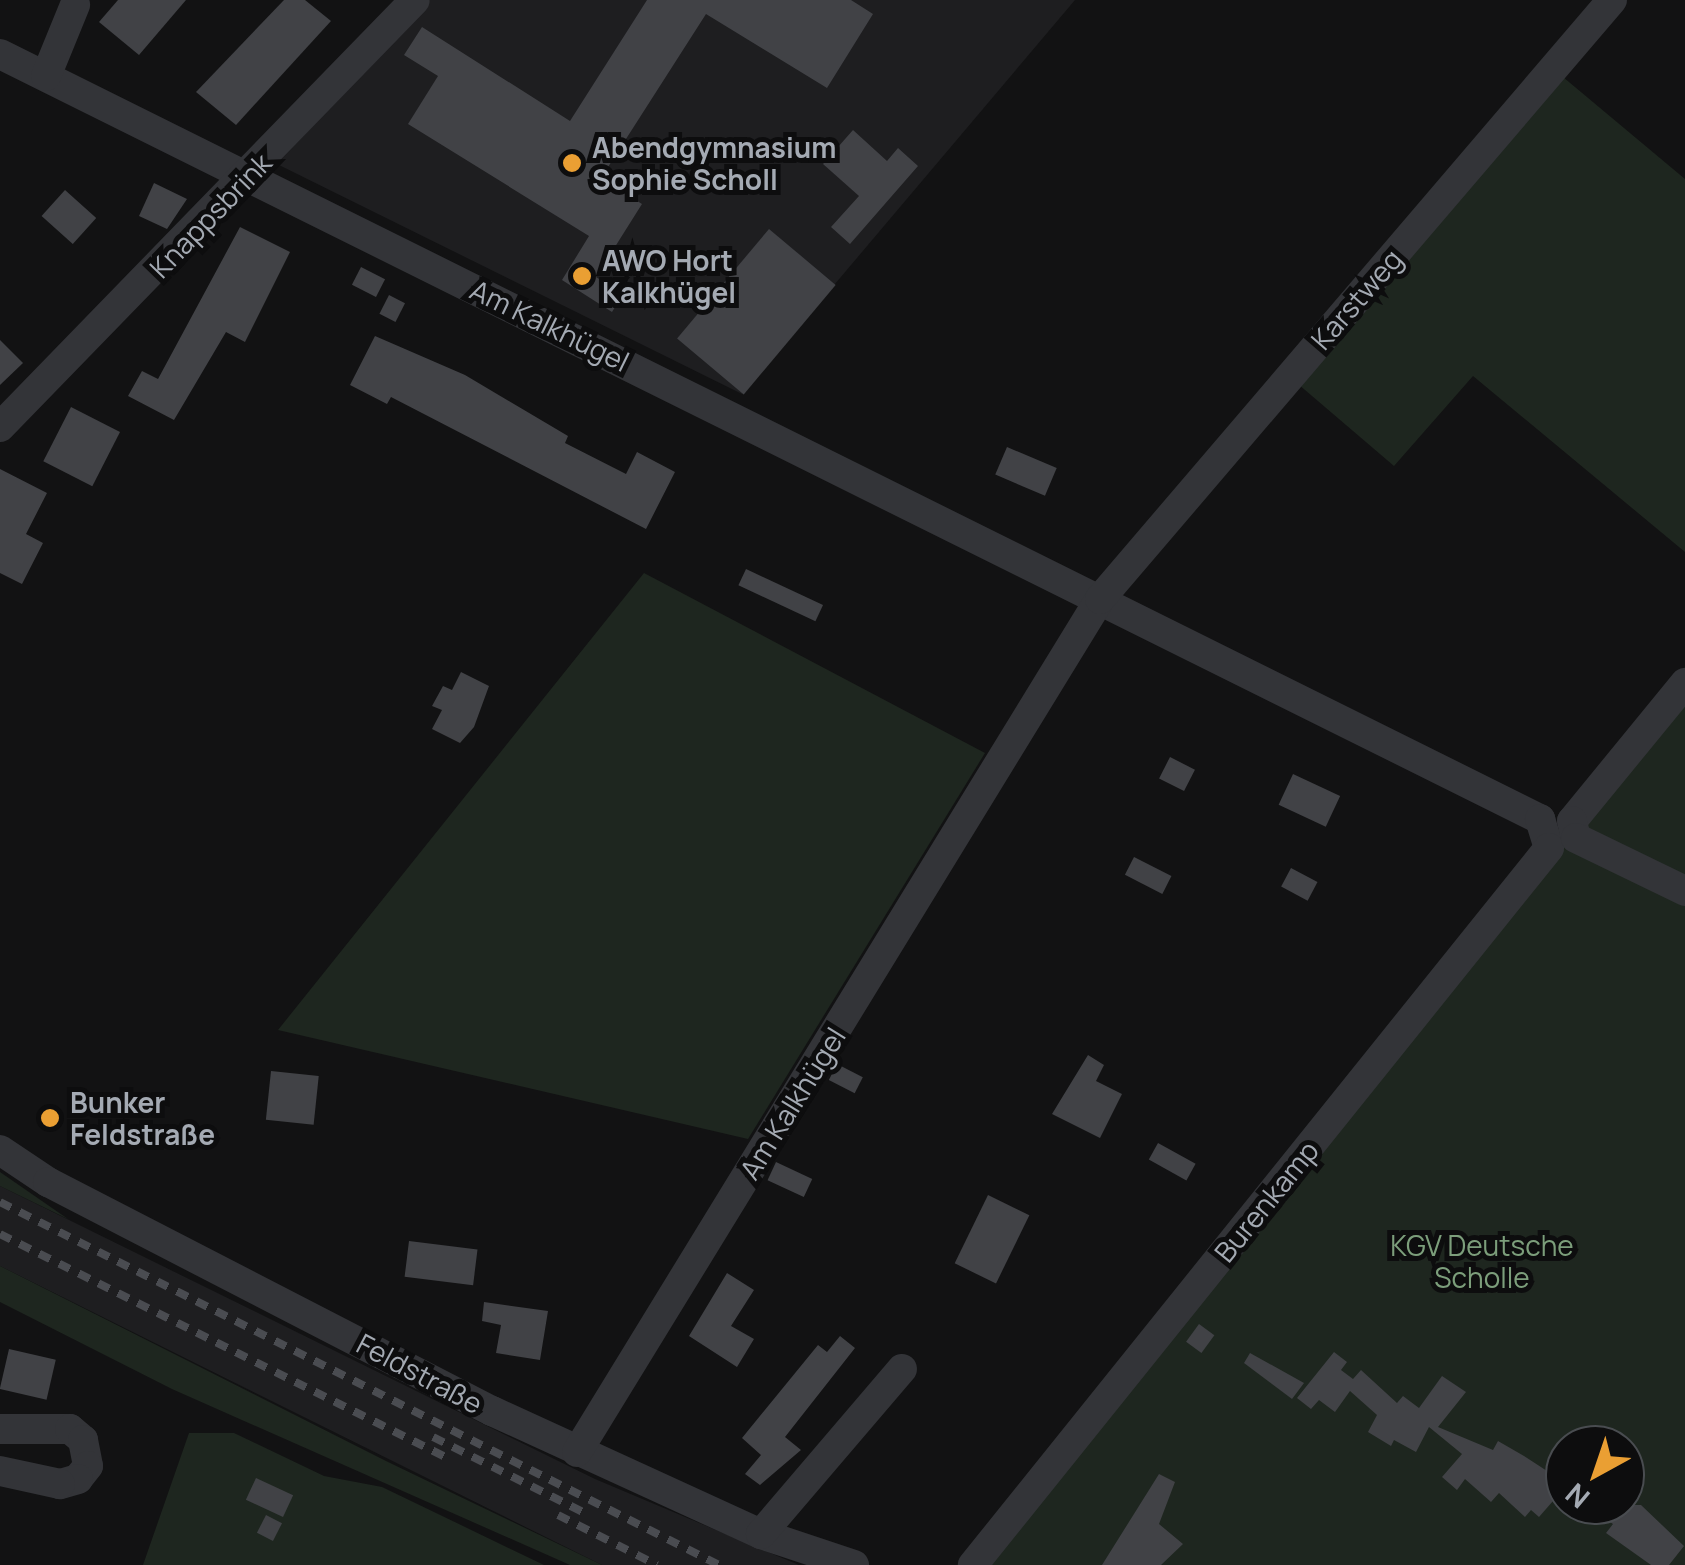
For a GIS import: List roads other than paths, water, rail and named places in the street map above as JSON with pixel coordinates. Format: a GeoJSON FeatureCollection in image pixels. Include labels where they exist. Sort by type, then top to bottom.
{"type":"FeatureCollection","features":[{"type":"Feature","properties":{"kind":"street","name":"Knappsbrink"},"geometry":{"type":"LineString","coordinates":[[0,427],[250,176],[415,0]]}},
{"type":"Feature","properties":{"kind":"street","name":"Karstweg"},"geometry":{"type":"LineString","coordinates":[[1100,598],[1612,0]]}},
{"type":"Feature","properties":{"kind":"street"},"geometry":{"type":"LineString","coordinates":[[46,76],[75,5]]}},
{"type":"Feature","properties":{"kind":"street","name":"Am Kalkhügel"},"geometry":{"type":"LineString","coordinates":[[0,54],[1685,891]]}},
{"type":"Feature","properties":{"kind":"street","name":"Am Kalkhügel"},"geometry":{"type":"LineString","coordinates":[[577,1452],[1100,598]]}},
{"type":"Feature","properties":{"kind":"street","name":"Burenkamp"},"geometry":{"type":"LineString","coordinates":[[973,1565],[1549,848],[1560,827],[1685,683]]}},
{"type":"Feature","properties":{"kind":"street","name":"Feldstraße"},"geometry":{"type":"LineString","coordinates":[[0,1150],[48,1182],[577,1452],[761,1534],[854,1565]]}},
{"type":"Feature","properties":{"kind":"street"},"geometry":{"type":"LineString","coordinates":[[761,1534],[902,1369]]}},
{"type":"Feature","properties":{"kind":"street"},"geometry":{"type":"LineString","coordinates":[[0,1429],[70,1429],[83,1440],[88,1466],[78,1479],[60,1484],[0,1471]]}},
{"type":"Feature","properties":{"kind":"railway"},"geometry":{"type":"LineString","coordinates":[[0,1202],[719,1565]]}},
{"type":"Feature","properties":{"kind":"railway"},"geometry":{"type":"LineString","coordinates":[[0,1234],[447,1458]]}},
{"type":"Feature","properties":{"kind":"railway"},"geometry":{"type":"LineString","coordinates":[[433,1437],[585,1513]]}},
{"type":"Feature","properties":{"kind":"railway"},"geometry":{"type":"LineString","coordinates":[[558,1515],[657,1565]]}},
{"type":"Feature","properties":{"kind":"place","name":"Abendgymnasium Sophie Scholl"},"geometry":{"type":"Point","coordinates":[572,163]}},
{"type":"Feature","properties":{"kind":"place","name":"AWO Hort Kalkhügel"},"geometry":{"type":"Point","coordinates":[582,276]}},
{"type":"Feature","properties":{"kind":"place","name":"Bunker Feldstraße"},"geometry":{"type":"Point","coordinates":[50,1118]}},
{"type":"Feature","properties":{"kind":"park label","name":"KGV Deutsche Scholle"},"geometry":{"type":"Point","coordinates":[1482,1261]}}]}
